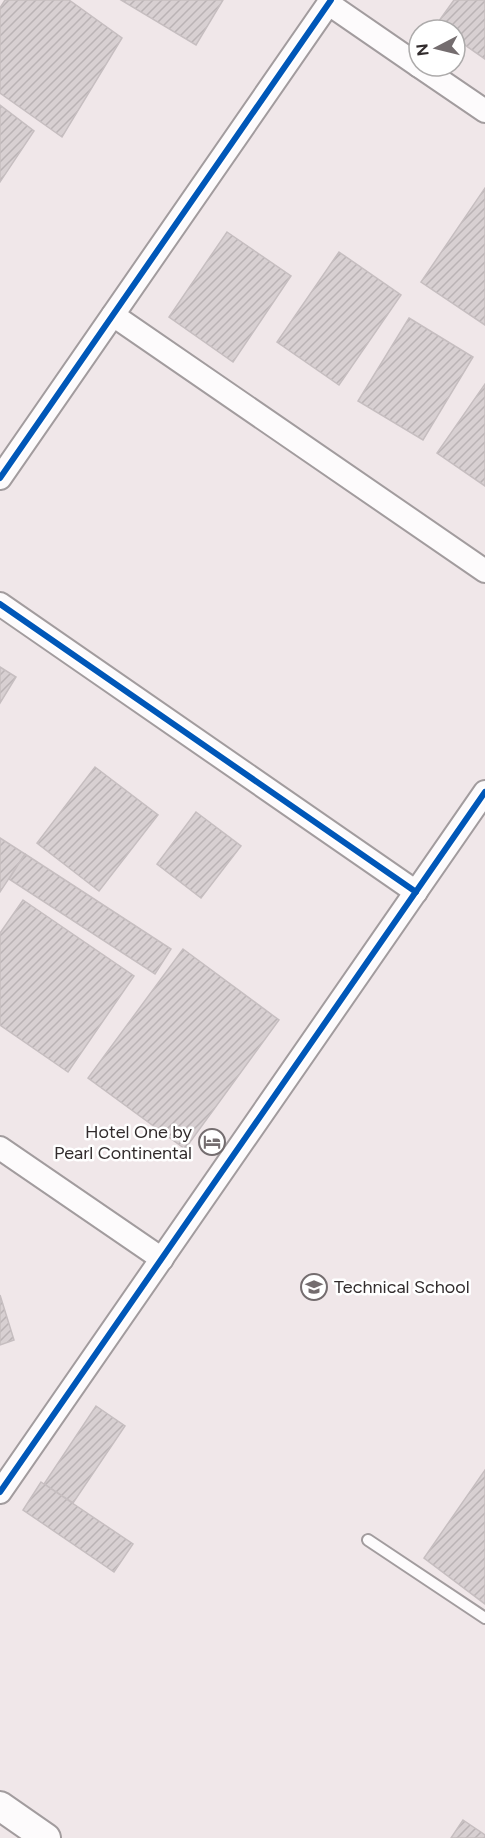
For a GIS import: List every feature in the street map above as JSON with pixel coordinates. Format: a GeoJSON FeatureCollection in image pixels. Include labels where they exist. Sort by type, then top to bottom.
{"type":"FeatureCollection","features":[{"type":"Feature","properties":{"kind":"street"},"geometry":{"type":"LineString","coordinates":[[0,478],[330,2],[407,57]]}},
{"type":"Feature","properties":{"kind":"street"},"geometry":{"type":"LineString","coordinates":[[437,78],[485,111]]}},
{"type":"Feature","properties":{"kind":"street"},"geometry":{"type":"LineString","coordinates":[[113,315],[485,571]]}},
{"type":"Feature","properties":{"kind":"street"},"geometry":{"type":"LineString","coordinates":[[0,604],[416,892]]}},
{"type":"Feature","properties":{"kind":"street"},"geometry":{"type":"LineString","coordinates":[[0,1492],[485,792]]}},
{"type":"Feature","properties":{"kind":"street"},"geometry":{"type":"LineString","coordinates":[[0,1148],[162,1259]]}},
{"type":"Feature","properties":{"kind":"street"},"geometry":{"type":"LineString","coordinates":[[0,1806],[46,1838]]}},
{"type":"Feature","properties":{"kind":"lane"},"geometry":{"type":"LineString","coordinates":[[368,1540],[485,1618]]}},
{"type":"Feature","properties":{"kind":"building"},"geometry":{"type":"Polygon","coordinates":[[[5,0],[69,0],[122,38],[62,137],[0,93],[0,8],[5,0]]]}},
{"type":"Feature","properties":{"kind":"building"},"geometry":{"type":"Polygon","coordinates":[[[121,0],[223,0],[196,45],[121,0]]]}},
{"type":"Feature","properties":{"kind":"building"},"geometry":{"type":"Polygon","coordinates":[[[454,0],[485,0],[485,59],[467,46],[467,18],[441,18],[454,0]]]}},
{"type":"Feature","properties":{"kind":"building"},"geometry":{"type":"Polygon","coordinates":[[[0,105],[34,131],[0,182],[0,105]]]}},
{"type":"Feature","properties":{"kind":"building"},"geometry":{"type":"Polygon","coordinates":[[[485,188],[485,325],[421,282],[485,188]]]}},
{"type":"Feature","properties":{"kind":"building"},"geometry":{"type":"Polygon","coordinates":[[[227,232],[291,276],[233,362],[169,317],[227,232]]]}},
{"type":"Feature","properties":{"kind":"building"},"geometry":{"type":"Polygon","coordinates":[[[339,252],[401,295],[339,385],[277,342],[339,252]]]}},
{"type":"Feature","properties":{"kind":"building"},"geometry":{"type":"Polygon","coordinates":[[[409,318],[473,357],[423,440],[358,401],[409,318]]]}},
{"type":"Feature","properties":{"kind":"building"},"geometry":{"type":"Polygon","coordinates":[[[485,384],[485,486],[437,453],[485,384]]]}},
{"type":"Feature","properties":{"kind":"building"},"geometry":{"type":"Polygon","coordinates":[[[0,667],[16,677],[0,703],[0,667]]]}},
{"type":"Feature","properties":{"kind":"building"},"geometry":{"type":"Polygon","coordinates":[[[95,767],[158,815],[99,891],[37,843],[95,767]]]}},
{"type":"Feature","properties":{"kind":"building"},"geometry":{"type":"Polygon","coordinates":[[[196,812],[241,846],[201,898],[157,864],[196,812]]]}},
{"type":"Feature","properties":{"kind":"building"},"geometry":{"type":"Polygon","coordinates":[[[0,838],[25,854],[0,892],[0,838]]]}},
{"type":"Feature","properties":{"kind":"building"},"geometry":{"type":"Polygon","coordinates":[[[25,854],[171,949],[155,974],[9,879],[25,854]]]}},
{"type":"Feature","properties":{"kind":"building"},"geometry":{"type":"Polygon","coordinates":[[[23,900],[134,976],[68,1072],[0,1025],[0,933],[23,900]]]}},
{"type":"Feature","properties":{"kind":"building"},"geometry":{"type":"Polygon","coordinates":[[[183,949],[279,1020],[185,1149],[88,1078],[183,949]]]}},
{"type":"Feature","properties":{"kind":"building"},"geometry":{"type":"Polygon","coordinates":[[[0,1295],[14,1340],[0,1345],[0,1295]]]}},
{"type":"Feature","properties":{"kind":"building"},"geometry":{"type":"Polygon","coordinates":[[[96,1406],[125,1426],[73,1503],[44,1484],[96,1406]]]}},
{"type":"Feature","properties":{"kind":"building"},"geometry":{"type":"Polygon","coordinates":[[[485,1470],[485,1604],[424,1558],[485,1470]]]}},
{"type":"Feature","properties":{"kind":"building"},"geometry":{"type":"Polygon","coordinates":[[[41,1482],[133,1544],[114,1572],[23,1510],[41,1482]]]}},
{"type":"Feature","properties":{"kind":"building"},"geometry":{"type":"Polygon","coordinates":[[[463,1820],[485,1835],[485,1838],[451,1838],[463,1820]]]}},
{"type":"Feature","properties":{"kind":"cycle path"},"geometry":{"type":"LineString","coordinates":[[0,478],[331,0]]}},
{"type":"Feature","properties":{"kind":"cycle path"},"geometry":{"type":"LineString","coordinates":[[0,604],[416,892]]}},
{"type":"Feature","properties":{"kind":"cycle path"},"geometry":{"type":"LineString","coordinates":[[0,1492],[485,792]]}},
{"type":"Feature","properties":{"kind":"place","name":"Hotel One by Pearl Continental"},"geometry":{"type":"Point","coordinates":[212,1142]}},
{"type":"Feature","properties":{"kind":"place","name":"Technical School"},"geometry":{"type":"Point","coordinates":[314,1287]}}]}
